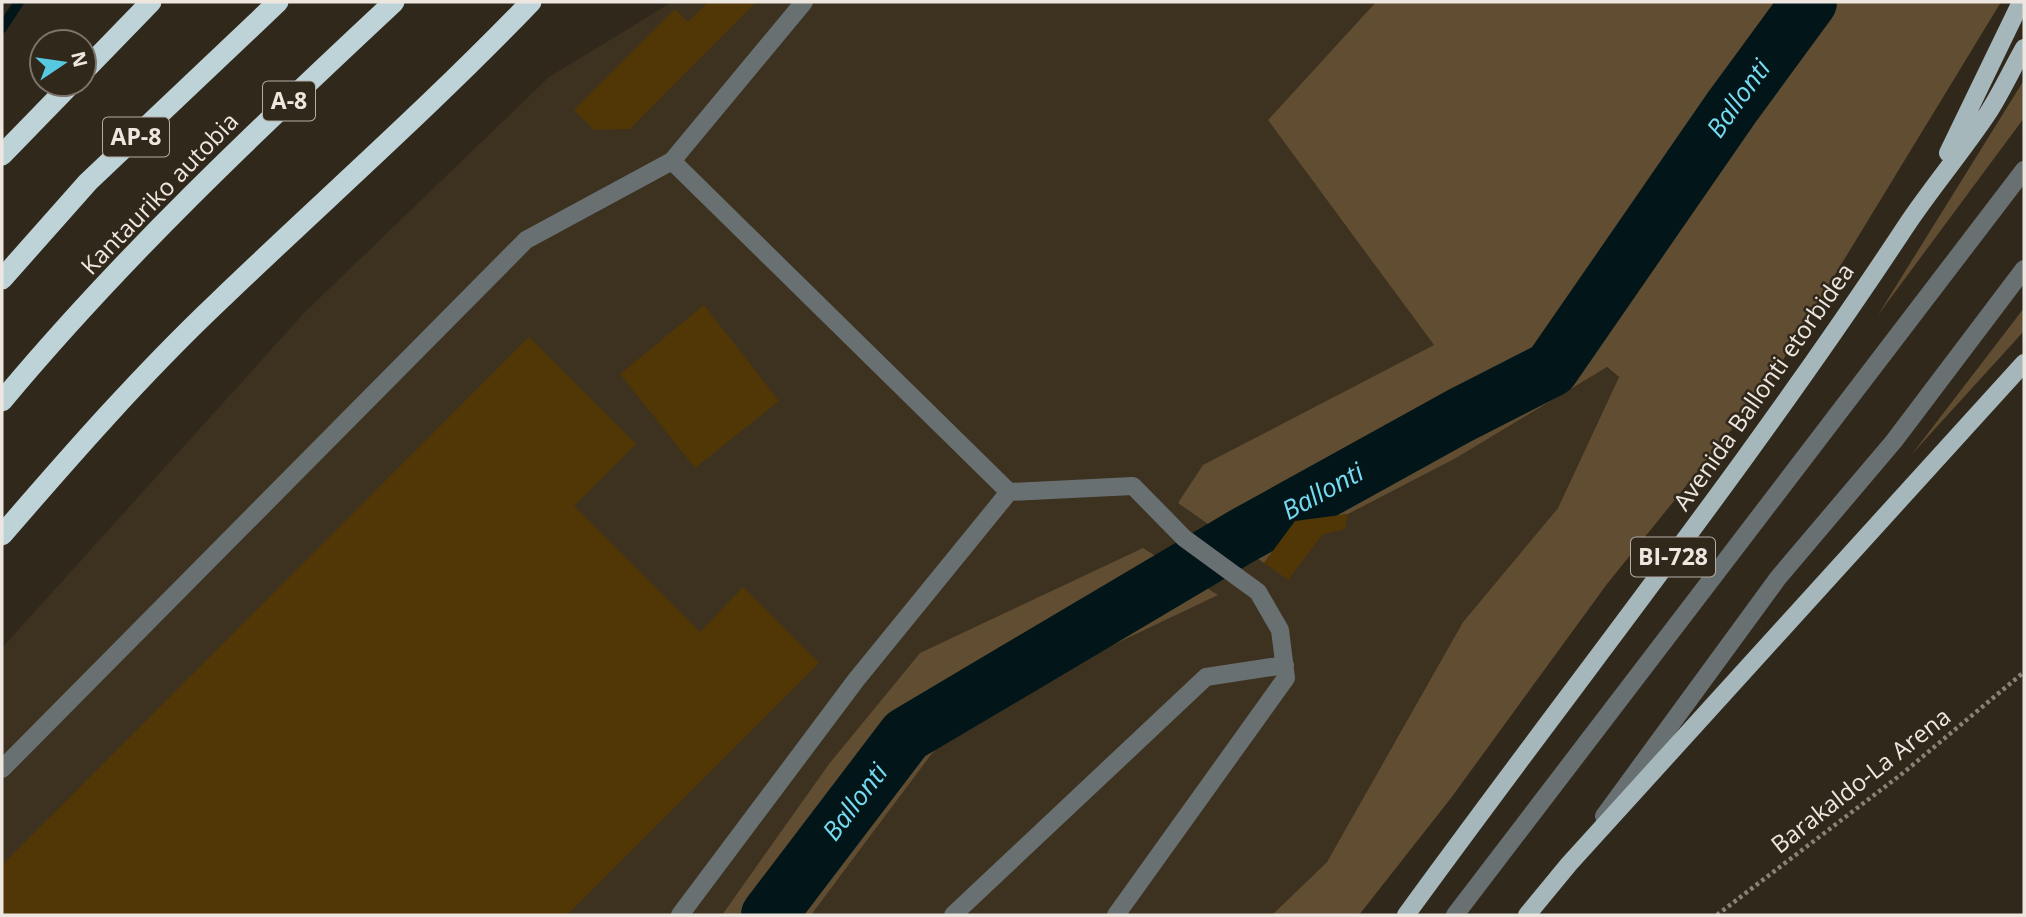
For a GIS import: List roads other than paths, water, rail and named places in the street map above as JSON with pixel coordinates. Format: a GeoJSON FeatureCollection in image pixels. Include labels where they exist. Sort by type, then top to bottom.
{"type":"FeatureCollection","features":[{"type":"Feature","properties":{"kind":"highway"},"geometry":{"type":"LineString","coordinates":[[98,57],[151,2]]}},
{"type":"Feature","properties":{"kind":"highway","name":"AP-8"},"geometry":{"type":"LineString","coordinates":[[2,279],[88,182],[278,2]]}},
{"type":"Feature","properties":{"kind":"highway","name":"Kantauriko autobia"},"geometry":{"type":"LineString","coordinates":[[2,401],[32,365],[184,202],[394,2]]}},
{"type":"Feature","properties":{"kind":"highway"},"geometry":{"type":"LineString","coordinates":[[2,535],[115,408],[217,303],[457,77],[531,2]]}},
{"type":"Feature","properties":{"kind":"highway"},"geometry":{"type":"LineString","coordinates":[[2,155],[57,98]]}},
{"type":"Feature","properties":{"kind":"main road"},"geometry":{"type":"LineString","coordinates":[[1930,191],[2021,2]]}},
{"type":"Feature","properties":{"kind":"main road","name":"Avenida Ballonti etorbidea"},"geometry":{"type":"LineString","coordinates":[[1406,915],[1497,789],[1713,503],[1846,317],[1930,191],[1989,112],[2024,48]]}},
{"type":"Feature","properties":{"kind":"main road"},"geometry":{"type":"LineString","coordinates":[[1527,915],[1569,864],[2024,362]]}},
{"type":"Feature","properties":{"kind":"lane"},"geometry":{"type":"LineString","coordinates":[[2,769],[526,240],[672,161],[804,2]]}},
{"type":"Feature","properties":{"kind":"lane"},"geometry":{"type":"LineString","coordinates":[[672,161],[1009,492],[1133,486],[1184,538],[1258,592],[1280,630],[1286,678],[1116,915]]}},
{"type":"Feature","properties":{"kind":"lane"},"geometry":{"type":"LineString","coordinates":[[1455,915],[2024,170]]}},
{"type":"Feature","properties":{"kind":"lane"},"geometry":{"type":"LineString","coordinates":[[1569,864],[1778,578],[1894,441],[2024,269]]}},
{"type":"Feature","properties":{"kind":"lane"},"geometry":{"type":"LineString","coordinates":[[680,915],[856,680],[1009,492]]}},
{"type":"Feature","properties":{"kind":"lane"},"geometry":{"type":"LineString","coordinates":[[953,915],[1206,677],[1284,665]]}},
{"type":"Feature","properties":{"kind":"waterway"},"geometry":{"type":"LineString","coordinates":[[2,28],[19,2]]}},
{"type":"Feature","properties":{"kind":"waterway","name":"Ballonti"},"geometry":{"type":"LineString","coordinates":[[769,915],[906,735],[1242,536],[1459,416],[1551,369],[1732,107],[1809,2]]}}]}
